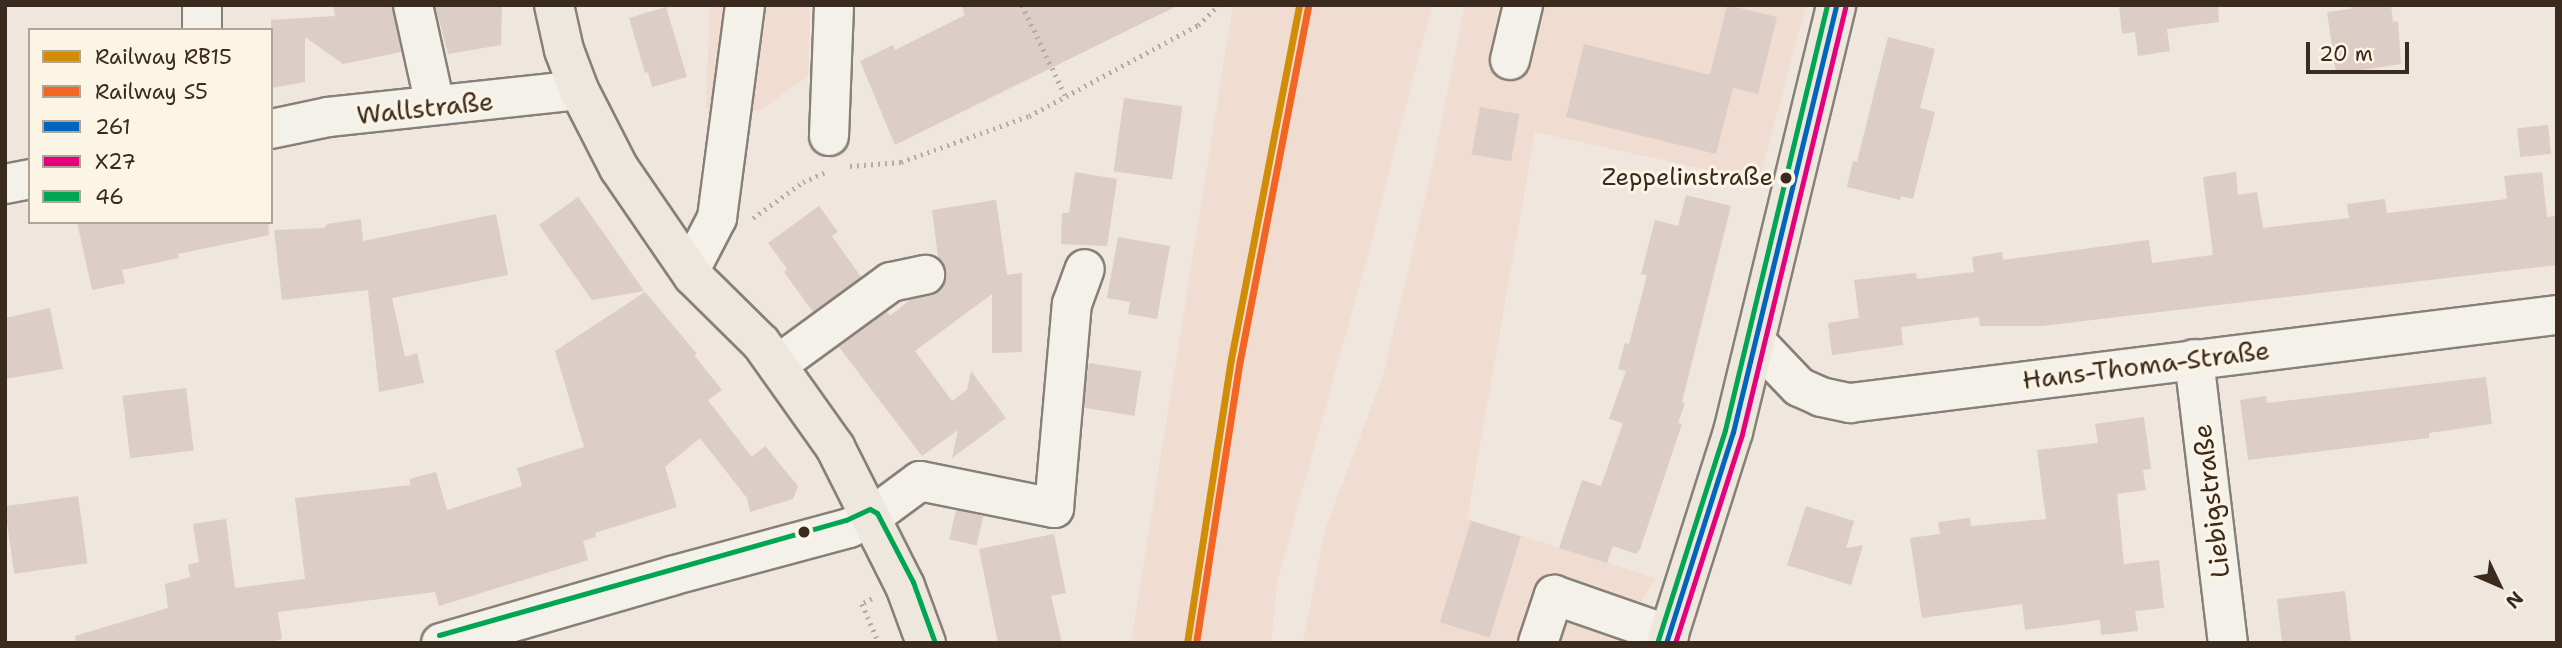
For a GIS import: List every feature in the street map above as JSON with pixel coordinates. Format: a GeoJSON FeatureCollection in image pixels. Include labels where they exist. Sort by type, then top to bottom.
{"type":"FeatureCollection","features":[{"type":"Feature","properties":{"kind":"main road"},"geometry":{"type":"LineString","coordinates":[[554,5],[564,50],[579,90],[619,168],[696,278],[741,353],[813,460],[905,586],[926,643]]}},
{"type":"Feature","properties":{"kind":"main road"},"geometry":{"type":"LineString","coordinates":[[1668,639],[1733,432],[1836,5]]}},
{"type":"Feature","properties":{"kind":"main road"},"geometry":{"type":"LineString","coordinates":[[696,278],[761,343],[835,447],[880,595],[899,643]]}},
{"type":"Feature","properties":{"kind":"street"},"geometry":{"type":"LineString","coordinates":[[202,5],[202,28]]}},
{"type":"Feature","properties":{"kind":"street"},"geometry":{"type":"LineString","coordinates":[[413,5],[435,105]]}},
{"type":"Feature","properties":{"kind":"street"},"geometry":{"type":"LineString","coordinates":[[696,278],[717,218],[745,5]]}},
{"type":"Feature","properties":{"kind":"street"},"geometry":{"type":"LineString","coordinates":[[832,158],[834,5]]}},
{"type":"Feature","properties":{"kind":"street"},"geometry":{"type":"LineString","coordinates":[[1510,60],[1523,5]]}},
{"type":"Feature","properties":{"kind":"street","name":"Wallstraße"},"geometry":{"type":"LineString","coordinates":[[273,129],[328,117],[579,90]]}},
{"type":"Feature","properties":{"kind":"street"},"geometry":{"type":"LineString","coordinates":[[5,184],[28,179]]}},
{"type":"Feature","properties":{"kind":"street"},"geometry":{"type":"LineString","coordinates":[[441,643],[517,632],[859,523],[920,481],[1054,508],[1072,304],[1085,268]]}},
{"type":"Feature","properties":{"kind":"street"},"geometry":{"type":"LineString","coordinates":[[777,365],[891,282],[925,275]]}},
{"type":"Feature","properties":{"kind":"street","name":"Hans-Thoma-Straße"},"geometry":{"type":"LineString","coordinates":[[1756,342],[1799,387],[1821,397],[1850,402],[2557,315]]}},
{"type":"Feature","properties":{"kind":"street","name":"Liebigstraße"},"geometry":{"type":"LineString","coordinates":[[2194,359],[2228,643]]}},
{"type":"Feature","properties":{"kind":"street"},"geometry":{"type":"LineString","coordinates":[[1538,643],[1554,594],[1668,639]]}},
{"type":"Feature","properties":{"kind":"path"},"geometry":{"type":"LineString","coordinates":[[1022,5],[1066,97]]}},
{"type":"Feature","properties":{"kind":"path"},"geometry":{"type":"LineString","coordinates":[[746,223],[803,183],[832,158],[901,162],[1029,116],[1198,25],[1219,5]]}},
{"type":"Feature","properties":{"kind":"path"},"geometry":{"type":"LineString","coordinates":[[879,643],[862,604],[880,595]]}},
{"type":"Feature","properties":{"kind":"shaded area"},"geometry":{"type":"Polygon","coordinates":[[[710,5],[810,5],[808,76],[759,111],[706,108],[710,5]]]}},
{"type":"Feature","properties":{"kind":"shaded area"},"geometry":{"type":"Polygon","coordinates":[[[1233,5],[1432,5],[1371,243],[1277,582],[1271,643],[1131,643],[1233,5]]]}},
{"type":"Feature","properties":{"kind":"shaded area"},"geometry":{"type":"Polygon","coordinates":[[[1465,5],[1806,5],[1759,181],[1535,132],[1467,519],[1656,578],[1616,643],[1303,643],[1325,530],[1383,376],[1433,165],[1465,5]]]}},
{"type":"Feature","properties":{"kind":"building"},"geometry":{"type":"Polygon","coordinates":[[[333,5],[392,5],[401,52],[343,64],[305,37],[305,82],[273,88],[271,20],[335,16],[333,5]]]}},
{"type":"Feature","properties":{"kind":"building"},"geometry":{"type":"Polygon","coordinates":[[[435,5],[502,5],[501,45],[448,54],[435,5]]]}},
{"type":"Feature","properties":{"kind":"building"},"geometry":{"type":"Polygon","coordinates":[[[961,5],[1179,5],[895,145],[860,61],[893,45],[895,50],[965,15],[961,5]]]}},
{"type":"Feature","properties":{"kind":"building"},"geometry":{"type":"Polygon","coordinates":[[[1727,5],[1777,17],[1758,94],[1733,88],[1716,154],[1566,117],[1584,44],[1710,75],[1727,5]]]}},
{"type":"Feature","properties":{"kind":"building"},"geometry":{"type":"Polygon","coordinates":[[[2119,5],[2218,5],[2219,22],[2167,29],[2170,51],[2138,56],[2135,32],[2122,34],[2119,5]]]}},
{"type":"Feature","properties":{"kind":"building"},"geometry":{"type":"Polygon","coordinates":[[[2351,5],[2391,5],[2393,22],[2398,21],[2401,64],[2336,74],[2327,12],[2351,9],[2351,5]]]}},
{"type":"Feature","properties":{"kind":"building"},"geometry":{"type":"Polygon","coordinates":[[[666,7],[687,77],[652,87],[648,72],[645,73],[629,18],[666,7]]]}},
{"type":"Feature","properties":{"kind":"building"},"geometry":{"type":"Polygon","coordinates":[[[1888,37],[1935,49],[1920,108],[1935,112],[1913,199],[1901,196],[1900,200],[1847,187],[1853,161],[1857,162],[1888,37]]]}},
{"type":"Feature","properties":{"kind":"building"},"geometry":{"type":"Polygon","coordinates":[[[1124,98],[1182,106],[1172,179],[1114,171],[1124,98]]]}},
{"type":"Feature","properties":{"kind":"building"},"geometry":{"type":"Polygon","coordinates":[[[1480,107],[1519,114],[1511,161],[1472,154],[1480,107]]]}},
{"type":"Feature","properties":{"kind":"building"},"geometry":{"type":"Polygon","coordinates":[[[2548,125],[2551,154],[2520,157],[2517,128],[2548,125]]]}},
{"type":"Feature","properties":{"kind":"building"},"geometry":{"type":"Polygon","coordinates":[[[1075,172],[1117,179],[1107,246],[1061,244],[1062,213],[1069,213],[1075,172]]]}},
{"type":"Feature","properties":{"kind":"building"},"geometry":{"type":"Polygon","coordinates":[[[2236,172],[2238,195],[2257,192],[2263,228],[2349,218],[2347,204],[2385,199],[2387,213],[2507,199],[2504,176],[2542,172],[2547,217],[2557,216],[2557,265],[2042,326],[1980,326],[1979,317],[1901,327],[1903,345],[1832,355],[1828,323],[1859,318],[1854,280],[1916,273],[1917,279],[1974,272],[1972,257],[2002,252],[2003,260],[2149,240],[2152,263],[2213,255],[2203,177],[2236,172]]]}},
{"type":"Feature","properties":{"kind":"building"},"geometry":{"type":"Polygon","coordinates":[[[1686,195],[1731,206],[1682,402],[1685,403],[1678,423],[1682,424],[1640,549],[1636,554],[1613,546],[1607,563],[1559,548],[1582,480],[1601,486],[1623,423],[1609,419],[1626,371],[1618,369],[1625,343],[1629,344],[1647,275],[1641,274],[1655,220],[1678,226],[1686,195]]]}},
{"type":"Feature","properties":{"kind":"building"},"geometry":{"type":"Polygon","coordinates":[[[578,197],[644,291],[592,300],[539,225],[578,197]]]}},
{"type":"Feature","properties":{"kind":"building"},"geometry":{"type":"Polygon","coordinates":[[[996,200],[1007,275],[1022,273],[1022,352],[992,353],[992,294],[915,351],[952,401],[967,390],[971,371],[1006,418],[952,458],[958,430],[922,456],[839,347],[887,312],[890,316],[910,300],[940,291],[946,281],[946,271],[938,258],[932,210],[996,200]]]}},
{"type":"Feature","properties":{"kind":"building"},"geometry":{"type":"Polygon","coordinates":[[[819,206],[838,232],[832,236],[861,277],[813,312],[784,272],[787,269],[768,243],[819,206]]]}},
{"type":"Feature","properties":{"kind":"building"},"geometry":{"type":"Polygon","coordinates":[[[496,214],[508,275],[392,298],[405,357],[417,353],[424,383],[379,392],[368,290],[282,300],[274,230],[324,228],[327,224],[361,219],[363,241],[496,214]]]}},
{"type":"Feature","properties":{"kind":"building"},"geometry":{"type":"Polygon","coordinates":[[[77,224],[268,224],[269,235],[178,254],[179,258],[122,270],[125,283],[92,290],[77,224]]]}},
{"type":"Feature","properties":{"kind":"building"},"geometry":{"type":"Polygon","coordinates":[[[1118,237],[1170,246],[1157,319],[1128,314],[1130,302],[1107,298],[1118,237]]]}},
{"type":"Feature","properties":{"kind":"building"},"geometry":{"type":"Polygon","coordinates":[[[645,292],[697,354],[694,355],[722,390],[708,400],[710,403],[752,457],[765,446],[798,486],[793,499],[750,512],[747,498],[700,438],[665,467],[677,507],[595,533],[596,537],[583,541],[588,560],[439,606],[435,592],[278,612],[282,639],[268,643],[76,643],[75,636],[168,608],[165,584],[190,577],[188,565],[199,562],[193,524],[226,519],[235,588],[305,579],[295,498],[411,485],[409,479],[436,472],[447,510],[522,486],[517,468],[584,447],[555,351],[645,292]]]}},
{"type":"Feature","properties":{"kind":"building"},"geometry":{"type":"Polygon","coordinates":[[[50,308],[63,369],[5,379],[5,318],[50,308]]]}},
{"type":"Feature","properties":{"kind":"building"},"geometry":{"type":"Polygon","coordinates":[[[1089,363],[1141,371],[1134,416],[1082,407],[1089,363]]]}},
{"type":"Feature","properties":{"kind":"building"},"geometry":{"type":"Polygon","coordinates":[[[2486,377],[2492,424],[2429,433],[2429,438],[2248,460],[2240,400],[2266,396],[2267,403],[2486,377]]]}},
{"type":"Feature","properties":{"kind":"building"},"geometry":{"type":"Polygon","coordinates":[[[186,388],[194,451],[130,458],[122,396],[186,388]]]}},
{"type":"Feature","properties":{"kind":"building"},"geometry":{"type":"Polygon","coordinates":[[[2144,417],[2151,469],[2143,470],[2146,490],[2117,494],[2124,564],[2159,560],[2164,608],[2135,611],[2138,631],[2101,635],[2100,620],[2025,630],[2022,604],[1922,618],[1910,538],[1940,534],[1938,522],[1970,518],[1971,526],[2046,519],[2037,450],[2098,443],[2095,424],[2144,417]]]}},
{"type":"Feature","properties":{"kind":"building"},"geometry":{"type":"Polygon","coordinates":[[[78,496],[87,563],[14,574],[5,506],[78,496]]]}},
{"type":"Feature","properties":{"kind":"building"},"geometry":{"type":"Polygon","coordinates":[[[1806,506],[1854,521],[1846,548],[1863,545],[1851,585],[1787,565],[1806,506]]]}},
{"type":"Feature","properties":{"kind":"building"},"geometry":{"type":"Polygon","coordinates":[[[956,510],[983,516],[977,546],[949,539],[956,510]]]}},
{"type":"Feature","properties":{"kind":"building"},"geometry":{"type":"Polygon","coordinates":[[[1471,521],[1521,536],[1490,638],[1440,622],[1471,521]]]}},
{"type":"Feature","properties":{"kind":"building"},"geometry":{"type":"Polygon","coordinates":[[[1054,534],[1066,593],[1051,596],[1062,643],[998,643],[979,549],[1054,534]]]}},
{"type":"Feature","properties":{"kind":"building"},"geometry":{"type":"Polygon","coordinates":[[[2345,591],[2351,643],[2282,643],[2277,599],[2345,591]]]}},
{"type":"Feature","properties":{"kind":"rail line","name":"RB15"},"geometry":{"type":"LineString","coordinates":[[1187,643],[1231,359],[1299,5]]}},
{"type":"Feature","properties":{"kind":"rail line","name":"S5"},"geometry":{"type":"LineString","coordinates":[[1196,643],[1240,360],[1308,7]]}},
{"type":"Feature","properties":{"kind":"transit line","name":"46"},"geometry":{"type":"LineString","coordinates":[[1658,640],[1725,430],[1827,5]]}},
{"type":"Feature","properties":{"kind":"transit line","name":"261"},"geometry":{"type":"LineString","coordinates":[[1666,643],[1733,432],[1836,5]]}},
{"type":"Feature","properties":{"kind":"transit line","name":"X27"},"geometry":{"type":"LineString","coordinates":[[1675,643],[1742,434],[1845,7]]}},
{"type":"Feature","properties":{"kind":"transit line","name":"46"},"geometry":{"type":"LineString","coordinates":[[439,635],[846,520],[870,509],[877,513],[913,582],[934,640]]}},
{"type":"Feature","properties":{"kind":"place","name":"Zeppelinstraße"},"geometry":{"type":"Point","coordinates":[1786,178]}}]}
